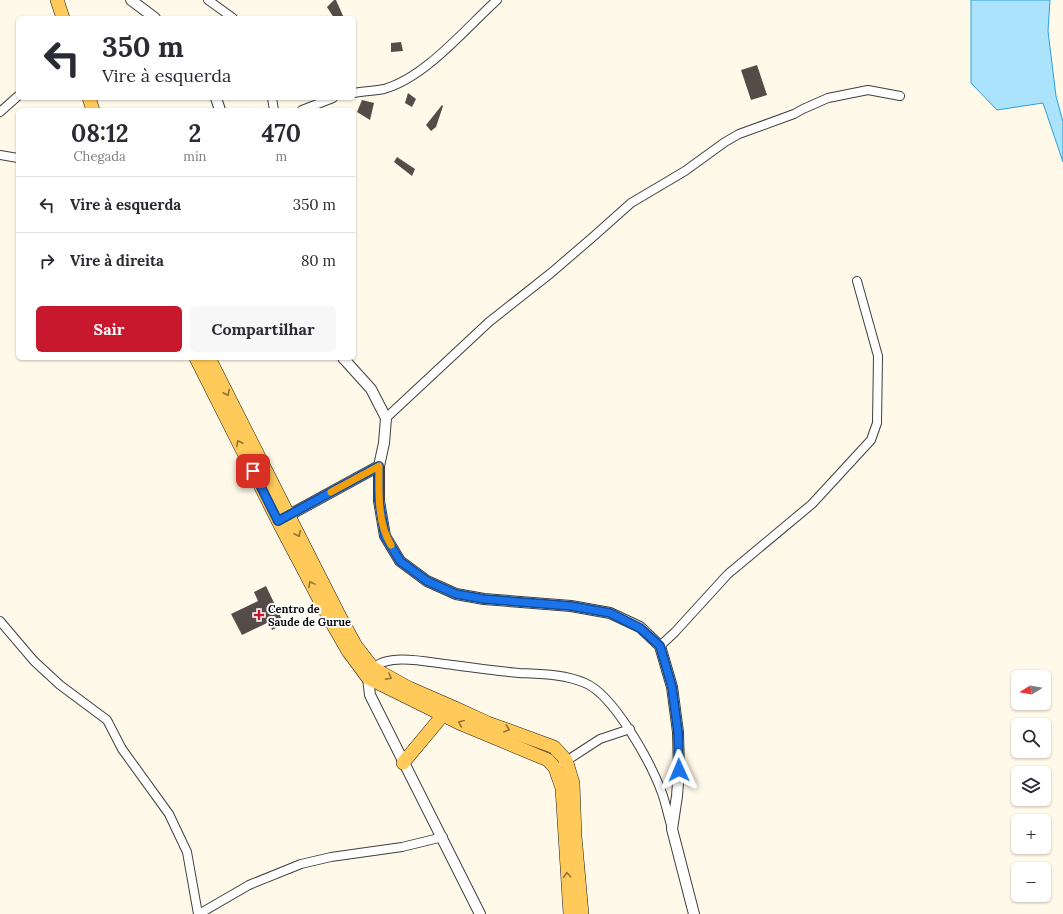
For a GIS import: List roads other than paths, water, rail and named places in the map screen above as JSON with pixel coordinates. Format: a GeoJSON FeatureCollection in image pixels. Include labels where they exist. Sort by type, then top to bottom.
{"type":"FeatureCollection","features":[{"type":"Feature","properties":{"kind":"main road"},"geometry":{"type":"LineString","coordinates":[[57,0],[62,16]]}},
{"type":"Feature","properties":{"kind":"main road"},"geometry":{"type":"LineString","coordinates":[[197,360],[283,518]]}},
{"type":"Feature","properties":{"kind":"main road"},"geometry":{"type":"LineString","coordinates":[[210,360],[329,618],[348,651],[371,673],[443,715],[548,760],[555,768],[562,788],[570,914]]}},
{"type":"Feature","properties":{"kind":"main road"},"geometry":{"type":"LineString","coordinates":[[371,673],[481,720],[554,747],[566,760],[573,783],[575,836],[582,914]]}},
{"type":"Feature","properties":{"kind":"main road"},"geometry":{"type":"LineString","coordinates":[[403,764],[443,715]]}},
{"type":"Feature","properties":{"kind":"street"},"geometry":{"type":"LineString","coordinates":[[131,0],[152,16]]}},
{"type":"Feature","properties":{"kind":"street"},"geometry":{"type":"LineString","coordinates":[[208,0],[230,16]]}},
{"type":"Feature","properties":{"kind":"street"},"geometry":{"type":"LineString","coordinates":[[356,92],[385,88],[415,75],[436,58],[497,0]]}},
{"type":"Feature","properties":{"kind":"street"},"geometry":{"type":"LineString","coordinates":[[386,418],[489,322],[573,255],[631,202],[685,171],[725,142],[739,134],[794,114],[828,98],[868,90],[900,96]]}},
{"type":"Feature","properties":{"kind":"street"},"geometry":{"type":"LineString","coordinates":[[0,112],[16,98]]}},
{"type":"Feature","properties":{"kind":"street"},"geometry":{"type":"LineString","coordinates":[[307,108],[329,100]]}},
{"type":"Feature","properties":{"kind":"street"},"geometry":{"type":"LineString","coordinates":[[0,155],[16,158]]}},
{"type":"Feature","properties":{"kind":"street"},"geometry":{"type":"LineString","coordinates":[[660,646],[676,632],[728,574],[812,504],[871,440],[877,423],[878,356],[857,281]]}},
{"type":"Feature","properties":{"kind":"street"},"geometry":{"type":"LineString","coordinates":[[344,360],[371,389],[386,418],[384,443],[379,466],[379,501],[385,536],[400,561],[427,581],[456,594],[484,599],[571,606],[610,613],[640,628],[660,646],[672,687],[678,732],[678,777],[672,829]]}},
{"type":"Feature","properties":{"kind":"street"},"geometry":{"type":"LineString","coordinates":[[283,518],[379,466]]}},
{"type":"Feature","properties":{"kind":"street"},"geometry":{"type":"LineString","coordinates":[[0,621],[34,661],[60,685],[107,720],[122,749],[169,814],[187,852],[198,914],[249,885],[301,864],[331,857],[402,847],[443,837]]}},
{"type":"Feature","properties":{"kind":"street"},"geometry":{"type":"LineString","coordinates":[[480,914],[443,837],[403,764],[370,695],[371,673],[379,663],[403,660],[499,671],[563,676],[586,683],[606,700],[630,729],[647,760],[662,793],[694,914]]}},
{"type":"Feature","properties":{"kind":"street"},"geometry":{"type":"LineString","coordinates":[[555,768],[600,738],[630,729]]}},
{"type":"Feature","properties":{"kind":"water"},"geometry":{"type":"Polygon","coordinates":[[[971,0],[1050,0],[1048,31],[1056,96],[1063,122],[1063,162],[1043,103],[997,110],[971,83],[971,0]]]}},
{"type":"Feature","properties":{"kind":"place","name":"Centro de Saude de Gurue"},"geometry":{"type":"Point","coordinates":[259,615]}}]}
